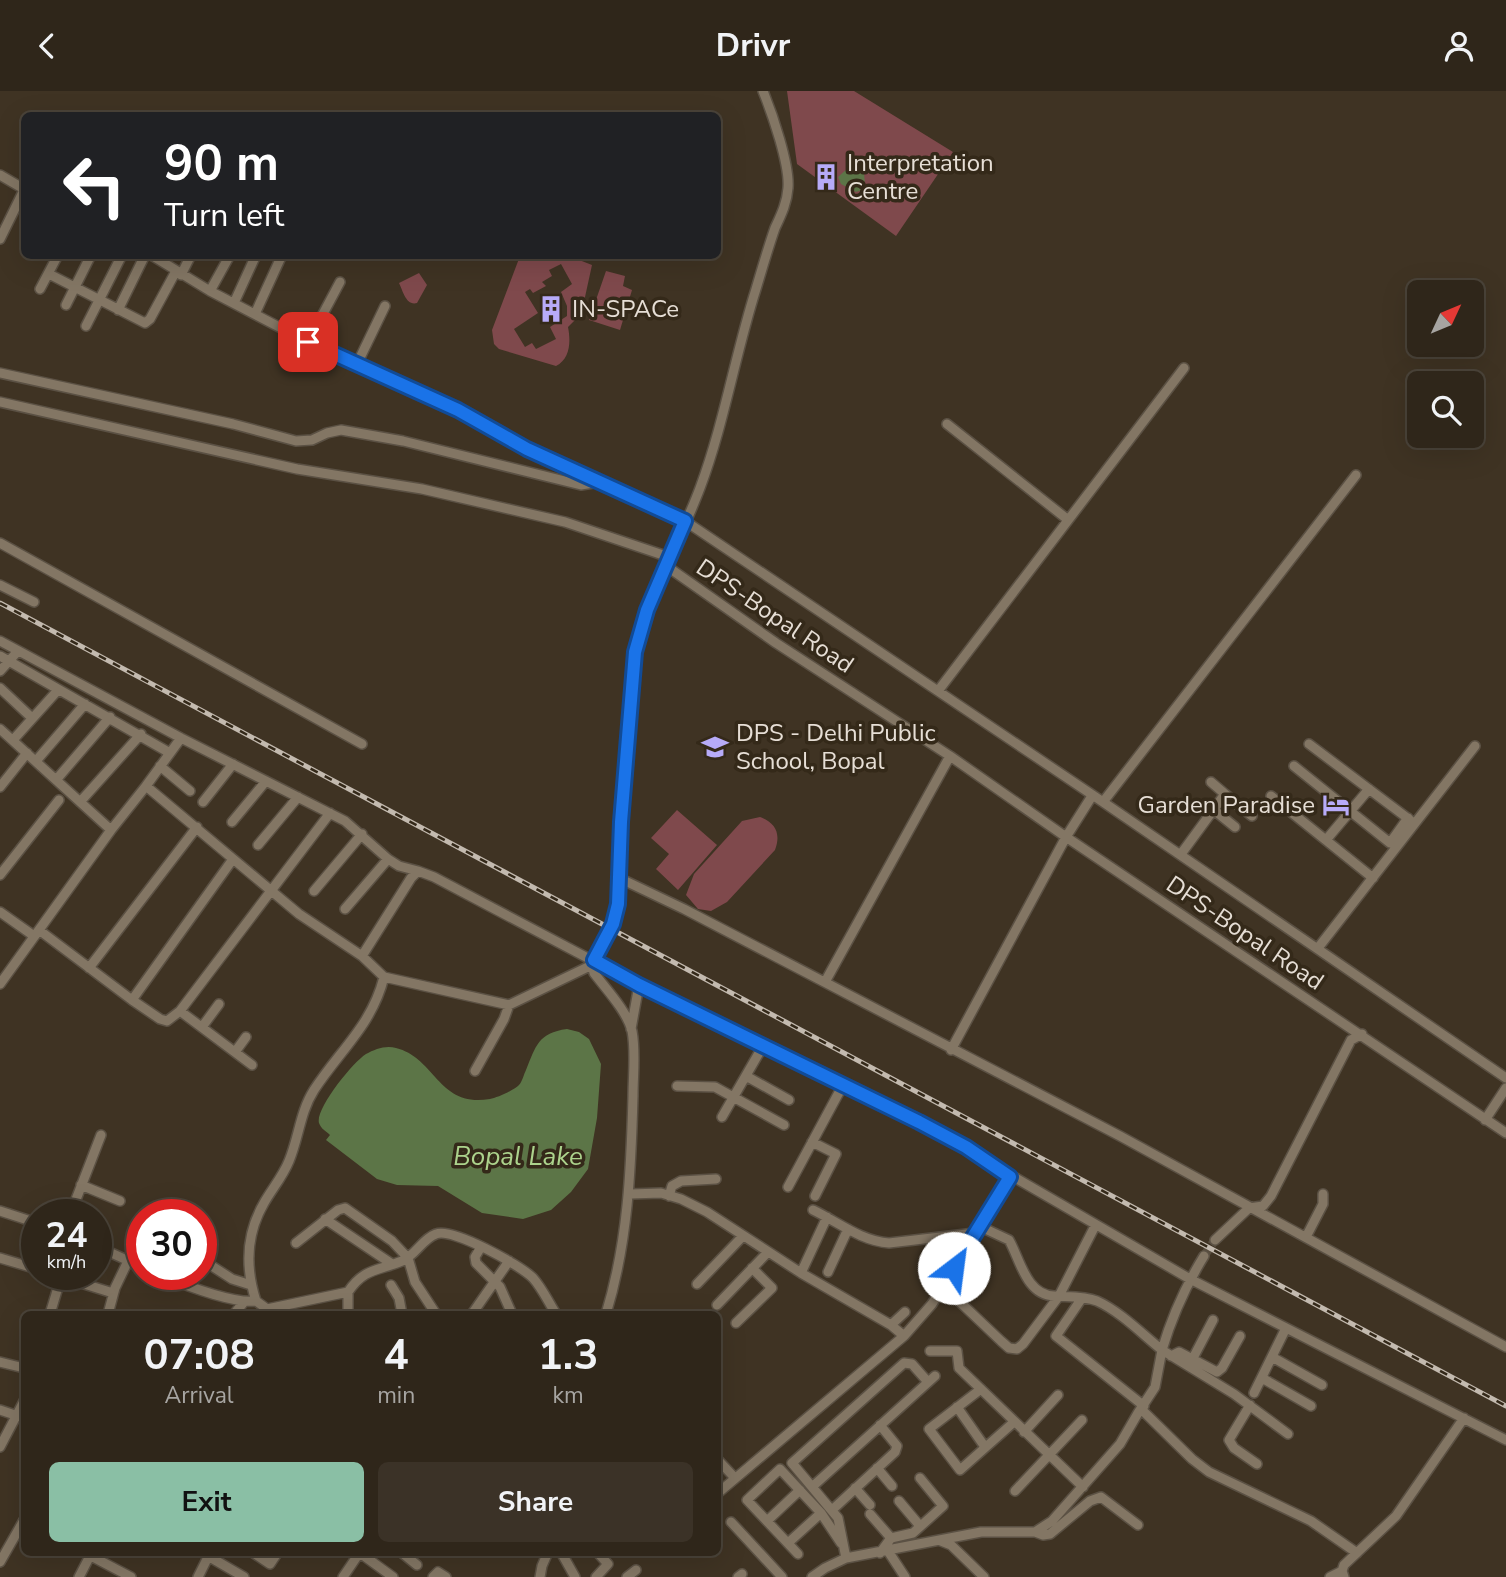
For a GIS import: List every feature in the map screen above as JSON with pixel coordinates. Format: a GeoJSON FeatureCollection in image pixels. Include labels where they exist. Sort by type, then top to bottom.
{"type":"FeatureCollection","features":[{"type":"Feature","properties":{"kind":"street"},"geometry":{"type":"LineString","coordinates":[[0,402],[297,469],[370,479],[565,522],[669,557],[703,477],[744,327],[784,208],[788,188],[777,134],[763,91]]}},
{"type":"Feature","properties":{"kind":"street"},"geometry":{"type":"LineString","coordinates":[[1,177],[21,188]]}},
{"type":"Feature","properties":{"kind":"street"},"geometry":{"type":"LineString","coordinates":[[0,239],[21,196]]}},
{"type":"Feature","properties":{"kind":"street"},"geometry":{"type":"LineString","coordinates":[[40,289],[56,259]]}},
{"type":"Feature","properties":{"kind":"street"},"geometry":{"type":"LineString","coordinates":[[66,305],[89,259]]}},
{"type":"Feature","properties":{"kind":"street"},"geometry":{"type":"LineString","coordinates":[[86,326],[120,259]]}},
{"type":"Feature","properties":{"kind":"street"},"geometry":{"type":"LineString","coordinates":[[118,310],[143,259]]}},
{"type":"Feature","properties":{"kind":"street"},"geometry":{"type":"LineString","coordinates":[[164,259],[179,273],[308,342],[458,410],[527,449],[685,521],[1181,854],[1506,1078]]}},
{"type":"Feature","properties":{"kind":"street"},"geometry":{"type":"LineString","coordinates":[[49,274],[142,323],[148,322],[188,259]]}},
{"type":"Feature","properties":{"kind":"street"},"geometry":{"type":"LineString","coordinates":[[211,291],[228,259]]}},
{"type":"Feature","properties":{"kind":"street"},"geometry":{"type":"LineString","coordinates":[[234,303],[254,259]]}},
{"type":"Feature","properties":{"kind":"street"},"geometry":{"type":"LineString","coordinates":[[255,314],[280,259]]}},
{"type":"Feature","properties":{"kind":"street"},"geometry":{"type":"LineString","coordinates":[[308,342],[340,282]]}},
{"type":"Feature","properties":{"kind":"street"},"geometry":{"type":"LineString","coordinates":[[357,364],[385,306]]}},
{"type":"Feature","properties":{"kind":"street"},"geometry":{"type":"LineString","coordinates":[[938,691],[1184,368]]}},
{"type":"Feature","properties":{"kind":"street"},"geometry":{"type":"LineString","coordinates":[[0,373],[233,424],[296,442],[312,440],[341,430],[403,441],[582,485],[598,482]]}},
{"type":"Feature","properties":{"kind":"street"},"geometry":{"type":"LineString","coordinates":[[947,424],[1067,519]]}},
{"type":"Feature","properties":{"kind":"street"},"geometry":{"type":"LineString","coordinates":[[1103,802],[1356,475]]}},
{"type":"Feature","properties":{"kind":"street"},"geometry":{"type":"LineString","coordinates":[[0,543],[362,744]]}},
{"type":"Feature","properties":{"kind":"street","name":"DPS-Bopal Road"},"geometry":{"type":"LineString","coordinates":[[593,962],[613,924],[618,904],[633,666],[638,637],[669,557],[776,643],[950,756],[1506,1133]]}},
{"type":"Feature","properties":{"kind":"street"},"geometry":{"type":"LineString","coordinates":[[0,585],[33,602]]}},
{"type":"Feature","properties":{"kind":"street"},"geometry":{"type":"LineString","coordinates":[[0,641],[181,738],[345,821],[399,866],[434,877],[593,962],[954,1141],[1010,1177],[1190,1279],[1506,1440]]}},
{"type":"Feature","properties":{"kind":"street"},"geometry":{"type":"LineString","coordinates":[[0,671],[18,651]]}},
{"type":"Feature","properties":{"kind":"street"},"geometry":{"type":"LineString","coordinates":[[0,656],[141,734],[170,753]]}},
{"type":"Feature","properties":{"kind":"street"},"geometry":{"type":"LineString","coordinates":[[0,688],[33,718]]}},
{"type":"Feature","properties":{"kind":"street"},"geometry":{"type":"LineString","coordinates":[[13,740],[58,689]]}},
{"type":"Feature","properties":{"kind":"street"},"geometry":{"type":"LineString","coordinates":[[36,761],[85,704]]}},
{"type":"Feature","properties":{"kind":"street"},"geometry":{"type":"LineString","coordinates":[[56,780],[110,717]]}},
{"type":"Feature","properties":{"kind":"street"},"geometry":{"type":"LineString","coordinates":[[0,729],[111,830]]}},
{"type":"Feature","properties":{"kind":"street"},"geometry":{"type":"LineString","coordinates":[[80,802],[141,734]]}},
{"type":"Feature","properties":{"kind":"street"},"geometry":{"type":"LineString","coordinates":[[0,984],[181,738]]}},
{"type":"Feature","properties":{"kind":"street"},"geometry":{"type":"LineString","coordinates":[[1309,744],[1411,821]]}},
{"type":"Feature","properties":{"kind":"street"},"geometry":{"type":"LineString","coordinates":[[1294,766],[1390,843],[1475,746]]}},
{"type":"Feature","properties":{"kind":"street"},"geometry":{"type":"LineString","coordinates":[[0,787],[27,753]]}},
{"type":"Feature","properties":{"kind":"street"},"geometry":{"type":"LineString","coordinates":[[825,982],[950,756]]}},
{"type":"Feature","properties":{"kind":"street"},"geometry":{"type":"LineString","coordinates":[[203,802],[233,764]]}},
{"type":"Feature","properties":{"kind":"street"},"geometry":{"type":"LineString","coordinates":[[160,766],[190,791]]}},
{"type":"Feature","properties":{"kind":"street"},"geometry":{"type":"LineString","coordinates":[[0,767],[9,775]]}},
{"type":"Feature","properties":{"kind":"street"},"geometry":{"type":"LineString","coordinates":[[232,822],[266,781]]}},
{"type":"Feature","properties":{"kind":"street"},"geometry":{"type":"LineString","coordinates":[[1211,782],[1252,816]]}},
{"type":"Feature","properties":{"kind":"street"},"geometry":{"type":"LineString","coordinates":[[146,786],[269,890],[308,921],[362,956],[384,977],[509,1005],[593,962]]}},
{"type":"Feature","properties":{"kind":"street"},"geometry":{"type":"LineString","coordinates":[[1326,841],[1368,789]]}},
{"type":"Feature","properties":{"kind":"street"},"geometry":{"type":"LineString","coordinates":[[1181,854],[1225,794]]}},
{"type":"Feature","properties":{"kind":"street"},"geometry":{"type":"LineString","coordinates":[[951,1050],[1066,837],[1092,796]]}},
{"type":"Feature","properties":{"kind":"street"},"geometry":{"type":"LineString","coordinates":[[1271,796],[1373,878]]}},
{"type":"Feature","properties":{"kind":"street"},"geometry":{"type":"LineString","coordinates":[[258,845],[298,797]]}},
{"type":"Feature","properties":{"kind":"street"},"geometry":{"type":"LineString","coordinates":[[0,875],[59,800]]}},
{"type":"Feature","properties":{"kind":"street"},"geometry":{"type":"LineString","coordinates":[[1214,810],[1235,827]]}},
{"type":"Feature","properties":{"kind":"street"},"geometry":{"type":"LineString","coordinates":[[0,912],[89,968],[160,1019],[167,1021],[180,1011],[269,890],[330,813]]}},
{"type":"Feature","properties":{"kind":"street"},"geometry":{"type":"LineString","coordinates":[[1318,948],[1373,878],[1411,821]]}},
{"type":"Feature","properties":{"kind":"street"},"geometry":{"type":"LineString","coordinates":[[89,968],[197,827]]}},
{"type":"Feature","properties":{"kind":"street"},"geometry":{"type":"LineString","coordinates":[[314,891],[362,834]]}},
{"type":"Feature","properties":{"kind":"street"},"geometry":{"type":"LineString","coordinates":[[132,1000],[233,859]]}},
{"type":"Feature","properties":{"kind":"street"},"geometry":{"type":"LineString","coordinates":[[345,909],[388,859]]}},
{"type":"Feature","properties":{"kind":"street"},"geometry":{"type":"LineString","coordinates":[[362,956],[418,871]]}},
{"type":"Feature","properties":{"kind":"street"},"geometry":{"type":"LineString","coordinates":[[619,878],[1120,1136],[1506,1347]]}},
{"type":"Feature","properties":{"kind":"street"},"geometry":{"type":"LineString","coordinates":[[593,962],[594,973],[631,1029]]}},
{"type":"Feature","properties":{"kind":"street"},"geometry":{"type":"LineString","coordinates":[[267,1311],[256,1301],[251,1285],[248,1259],[253,1228],[289,1161],[305,1106],[372,1012],[384,977]]}},
{"type":"Feature","properties":{"kind":"street"},"geometry":{"type":"LineString","coordinates":[[607,1311],[618,1271],[630,1194],[634,1067],[631,1029],[639,985]]}},
{"type":"Feature","properties":{"kind":"street"},"geometry":{"type":"LineString","coordinates":[[202,1027],[219,1004]]}},
{"type":"Feature","properties":{"kind":"street"},"geometry":{"type":"LineString","coordinates":[[475,1071],[505,1019],[509,1005]]}},
{"type":"Feature","properties":{"kind":"street"},"geometry":{"type":"LineString","coordinates":[[180,1011],[252,1065]]}},
{"type":"Feature","properties":{"kind":"street"},"geometry":{"type":"LineString","coordinates":[[1215,1240],[1249,1208],[1263,1206],[1271,1196],[1351,1040],[1362,1034]]}},
{"type":"Feature","properties":{"kind":"street"},"geometry":{"type":"LineString","coordinates":[[235,1052],[246,1037]]}},
{"type":"Feature","properties":{"kind":"street"},"geometry":{"type":"LineString","coordinates":[[722,1117],[763,1047]]}},
{"type":"Feature","properties":{"kind":"street"},"geometry":{"type":"LineString","coordinates":[[746,1076],[789,1100]]}},
{"type":"Feature","properties":{"kind":"street"},"geometry":{"type":"LineString","coordinates":[[677,1086],[715,1087],[784,1125]]}},
{"type":"Feature","properties":{"kind":"street"},"geometry":{"type":"LineString","coordinates":[[788,1187],[842,1086]]}},
{"type":"Feature","properties":{"kind":"street"},"geometry":{"type":"LineString","coordinates":[[1485,1120],[1505,1089]]}},
{"type":"Feature","properties":{"kind":"street"},"geometry":{"type":"LineString","coordinates":[[76,1199],[101,1135]]}},
{"type":"Feature","properties":{"kind":"street"},"geometry":{"type":"LineString","coordinates":[[812,1142],[836,1154],[815,1196]]}},
{"type":"Feature","properties":{"kind":"street"},"geometry":{"type":"LineString","coordinates":[[721,1490],[904,1336],[932,1304],[1010,1177]]}},
{"type":"Feature","properties":{"kind":"street"},"geometry":{"type":"LineString","coordinates":[[669,1196],[672,1186],[681,1181],[716,1178]]}},
{"type":"Feature","properties":{"kind":"street"},"geometry":{"type":"LineString","coordinates":[[81,1185],[120,1201]]}},
{"type":"Feature","properties":{"kind":"street"},"geometry":{"type":"LineString","coordinates":[[630,1194],[646,1192],[669,1196],[707,1212],[742,1237],[891,1325],[904,1336]]}},
{"type":"Feature","properties":{"kind":"street"},"geometry":{"type":"LineString","coordinates":[[1306,1237],[1323,1204],[1323,1194]]}},
{"type":"Feature","properties":{"kind":"street"},"geometry":{"type":"LineString","coordinates":[[296,1243],[341,1207],[345,1208],[392,1241],[408,1258],[415,1282],[434,1311]]}},
{"type":"Feature","properties":{"kind":"street"},"geometry":{"type":"LineString","coordinates":[[813,1210],[876,1242],[890,1243],[977,1229],[1009,1240],[1031,1283],[1046,1295],[1095,1300],[1108,1307],[1167,1353],[1250,1405],[1288,1434]]}},
{"type":"Feature","properties":{"kind":"street"},"geometry":{"type":"LineString","coordinates":[[0,1211],[21,1218]]}},
{"type":"Feature","properties":{"kind":"street"},"geometry":{"type":"LineString","coordinates":[[800,1273],[827,1217]]}},
{"type":"Feature","properties":{"kind":"street"},"geometry":{"type":"LineString","coordinates":[[325,1219],[392,1265]]}},
{"type":"Feature","properties":{"kind":"street"},"geometry":{"type":"LineString","coordinates":[[943,1286],[1001,1341],[1017,1349],[1059,1296],[1095,1226]]}},
{"type":"Feature","properties":{"kind":"street"},"geometry":{"type":"LineString","coordinates":[[828,1272],[848,1229]]}},
{"type":"Feature","properties":{"kind":"street"},"geometry":{"type":"LineString","coordinates":[[348,1311],[348,1292],[357,1279],[369,1271],[408,1258],[438,1232],[450,1233],[509,1261],[533,1278],[554,1311]]}},
{"type":"Feature","properties":{"kind":"street"},"geometry":{"type":"LineString","coordinates":[[697,1284],[742,1237]]}},
{"type":"Feature","properties":{"kind":"street"},"geometry":{"type":"LineString","coordinates":[[481,1247],[475,1257],[476,1263],[495,1280],[510,1311]]}},
{"type":"Feature","properties":{"kind":"street"},"geometry":{"type":"LineString","coordinates":[[717,1305],[768,1252]]}},
{"type":"Feature","properties":{"kind":"street"},"geometry":{"type":"LineString","coordinates":[[1035,1532],[1052,1521],[1120,1444],[1156,1387],[1167,1353],[1171,1318],[1204,1256]]}},
{"type":"Feature","properties":{"kind":"street"},"geometry":{"type":"LineString","coordinates":[[0,1258],[21,1264]]}},
{"type":"Feature","properties":{"kind":"street"},"geometry":{"type":"LineString","coordinates":[[474,1311],[509,1261]]}},
{"type":"Feature","properties":{"kind":"street"},"geometry":{"type":"LineString","coordinates":[[108,1311],[126,1265]]}},
{"type":"Feature","properties":{"kind":"street"},"geometry":{"type":"LineString","coordinates":[[736,1323],[772,1288],[752,1268]]}},
{"type":"Feature","properties":{"kind":"street"},"geometry":{"type":"LineString","coordinates":[[217,1269],[232,1279],[251,1285]]}},
{"type":"Feature","properties":{"kind":"street"},"geometry":{"type":"LineString","coordinates":[[391,1285],[399,1298],[401,1311]]}},
{"type":"Feature","properties":{"kind":"street"},"geometry":{"type":"LineString","coordinates":[[51,1311],[56,1290]]}},
{"type":"Feature","properties":{"kind":"street"},"geometry":{"type":"LineString","coordinates":[[104,1290],[113,1293]]}},
{"type":"Feature","properties":{"kind":"street"},"geometry":{"type":"LineString","coordinates":[[204,1290],[244,1302],[256,1301]]}},
{"type":"Feature","properties":{"kind":"street"},"geometry":{"type":"LineString","coordinates":[[272,1311],[348,1292]]}},
{"type":"Feature","properties":{"kind":"street"},"geometry":{"type":"LineString","coordinates":[[1082,1298],[1056,1336],[1142,1408],[1192,1459],[1209,1472],[1311,1521],[1357,1553]]}},
{"type":"Feature","properties":{"kind":"street"},"geometry":{"type":"LineString","coordinates":[[236,1311],[244,1302]]}},
{"type":"Feature","properties":{"kind":"street"},"geometry":{"type":"LineString","coordinates":[[891,1325],[905,1312]]}},
{"type":"Feature","properties":{"kind":"street"},"geometry":{"type":"LineString","coordinates":[[1192,1360],[1213,1320]]}},
{"type":"Feature","properties":{"kind":"street"},"geometry":{"type":"LineString","coordinates":[[1254,1393],[1286,1328]]}},
{"type":"Feature","properties":{"kind":"street"},"geometry":{"type":"LineString","coordinates":[[1167,1353],[1176,1352],[1217,1372],[1240,1336]]}},
{"type":"Feature","properties":{"kind":"street"},"geometry":{"type":"LineString","coordinates":[[930,1351],[957,1351],[959,1368],[1083,1487]]}},
{"type":"Feature","properties":{"kind":"street"},"geometry":{"type":"LineString","coordinates":[[1272,1357],[1322,1385]]}},
{"type":"Feature","properties":{"kind":"street"},"geometry":{"type":"LineString","coordinates":[[0,1362],[21,1368]]}},
{"type":"Feature","properties":{"kind":"street"},"geometry":{"type":"LineString","coordinates":[[812,1487],[932,1379],[912,1364],[904,1363],[793,1462],[793,1465],[839,1521],[846,1558]]}},
{"type":"Feature","properties":{"kind":"street"},"geometry":{"type":"LineString","coordinates":[[1262,1378],[1311,1406]]}},
{"type":"Feature","properties":{"kind":"street"},"geometry":{"type":"LineString","coordinates":[[981,1389],[929,1429],[960,1471],[1014,1422]]}},
{"type":"Feature","properties":{"kind":"street"},"geometry":{"type":"LineString","coordinates":[[1024,1432],[1058,1395]]}},
{"type":"Feature","properties":{"kind":"street"},"geometry":{"type":"LineString","coordinates":[[1250,1405],[1229,1440],[1234,1448],[1256,1464]]}},
{"type":"Feature","properties":{"kind":"street"},"geometry":{"type":"LineString","coordinates":[[957,1407],[985,1447]]}},
{"type":"Feature","properties":{"kind":"street"},"geometry":{"type":"LineString","coordinates":[[0,1410],[21,1417],[0,1447]]}},
{"type":"Feature","properties":{"kind":"street"},"geometry":{"type":"LineString","coordinates":[[1330,1577],[1343,1574],[1344,1565],[1396,1516],[1464,1418]]}},
{"type":"Feature","properties":{"kind":"street"},"geometry":{"type":"LineString","coordinates":[[1015,1491],[1082,1420]]}},
{"type":"Feature","properties":{"kind":"street"},"geometry":{"type":"LineString","coordinates":[[832,1510],[897,1449],[895,1442],[880,1425]]}},
{"type":"Feature","properties":{"kind":"street"},"geometry":{"type":"LineString","coordinates":[[721,1463],[734,1478]]}},
{"type":"Feature","properties":{"kind":"street"},"geometry":{"type":"LineString","coordinates":[[877,1468],[892,1486]]}},
{"type":"Feature","properties":{"kind":"street"},"geometry":{"type":"LineString","coordinates":[[798,1554],[747,1500],[780,1469],[821,1513],[842,1545]]}},
{"type":"Feature","properties":{"kind":"street"},"geometry":{"type":"LineString","coordinates":[[891,1538],[912,1533],[943,1506],[920,1478]]}},
{"type":"Feature","properties":{"kind":"street"},"geometry":{"type":"LineString","coordinates":[[855,1488],[891,1538]]}},
{"type":"Feature","properties":{"kind":"street"},"geometry":{"type":"LineString","coordinates":[[767,1521],[800,1490]]}},
{"type":"Feature","properties":{"kind":"street"},"geometry":{"type":"LineString","coordinates":[[812,1577],[846,1558],[981,1532],[1050,1534],[1090,1501],[1101,1497],[1138,1525]]}},
{"type":"Feature","properties":{"kind":"street"},"geometry":{"type":"LineString","coordinates":[[899,1501],[920,1526]]}},
{"type":"Feature","properties":{"kind":"street"},"geometry":{"type":"LineString","coordinates":[[788,1543],[821,1513]]}},
{"type":"Feature","properties":{"kind":"street"},"geometry":{"type":"LineString","coordinates":[[731,1522],[782,1577]]}},
{"type":"Feature","properties":{"kind":"street"},"geometry":{"type":"LineString","coordinates":[[0,1562],[21,1525]]}},
{"type":"Feature","properties":{"kind":"street"},"geometry":{"type":"LineString","coordinates":[[884,1552],[891,1538]]}},
{"type":"Feature","properties":{"kind":"street"},"geometry":{"type":"LineString","coordinates":[[940,1541],[951,1545],[984,1577]]}},
{"type":"Feature","properties":{"kind":"street"},"geometry":{"type":"LineString","coordinates":[[884,1552],[905,1577]]}},
{"type":"Feature","properties":{"kind":"street"},"geometry":{"type":"LineString","coordinates":[[79,1577],[90,1556]]}},
{"type":"Feature","properties":{"kind":"street"},"geometry":{"type":"LineString","coordinates":[[94,1556],[131,1577]]}},
{"type":"Feature","properties":{"kind":"street"},"geometry":{"type":"LineString","coordinates":[[198,1577],[208,1556]]}},
{"type":"Feature","properties":{"kind":"street"},"geometry":{"type":"LineString","coordinates":[[212,1556],[244,1577]]}},
{"type":"Feature","properties":{"kind":"street"},"geometry":{"type":"LineString","coordinates":[[258,1556],[270,1564],[275,1556]]}},
{"type":"Feature","properties":{"kind":"street"},"geometry":{"type":"LineString","coordinates":[[343,1577],[357,1556]]}},
{"type":"Feature","properties":{"kind":"street"},"geometry":{"type":"LineString","coordinates":[[365,1556],[393,1577]]}},
{"type":"Feature","properties":{"kind":"street"},"geometry":{"type":"LineString","coordinates":[[406,1556],[417,1565]]}},
{"type":"Feature","properties":{"kind":"street"},"geometry":{"type":"LineString","coordinates":[[540,1577],[546,1556]]}},
{"type":"Feature","properties":{"kind":"street"},"geometry":{"type":"LineString","coordinates":[[563,1556],[575,1577]]}},
{"type":"Feature","properties":{"kind":"street"},"geometry":{"type":"LineString","coordinates":[[596,1577],[608,1564],[601,1556]]}},
{"type":"Feature","properties":{"kind":"street"},"geometry":{"type":"LineString","coordinates":[[627,1577],[636,1570]]}},
{"type":"Feature","properties":{"kind":"street"},"geometry":{"type":"LineString","coordinates":[[433,1577],[438,1572],[446,1577]]}},
{"type":"Feature","properties":{"kind":"shaded area"},"geometry":{"type":"Polygon","coordinates":[[[787,91],[854,91],[953,152],[896,236],[797,164],[787,91]]]}},
{"type":"Feature","properties":{"kind":"shaded area"},"geometry":{"type":"Polygon","coordinates":[[[519,259],[577,259],[592,265],[585,297],[577,305],[575,320],[568,327],[567,355],[561,363],[556,366],[499,349],[494,344],[492,330],[519,259]],[[561,264],[549,270],[552,276],[542,282],[546,286],[533,293],[530,289],[525,292],[538,313],[514,329],[525,347],[532,343],[536,349],[556,339],[550,327],[567,316],[567,306],[561,292],[572,284],[561,264]]]}},
{"type":"Feature","properties":{"kind":"shaded area"},"geometry":{"type":"Polygon","coordinates":[[[606,271],[625,276],[623,286],[632,290],[620,330],[589,320],[606,271]]]}},
{"type":"Feature","properties":{"kind":"shaded area"},"geometry":{"type":"Polygon","coordinates":[[[419,273],[427,285],[417,303],[413,303],[405,297],[399,283],[419,273]]]}},
{"type":"Feature","properties":{"kind":"shaded area"},"geometry":{"type":"Polygon","coordinates":[[[677,810],[717,845],[678,890],[656,869],[669,854],[651,838],[677,810]]]}},
{"type":"Feature","properties":{"kind":"shaded area"},"geometry":{"type":"Polygon","coordinates":[[[760,817],[770,822],[776,830],[775,850],[727,902],[711,911],[698,909],[686,895],[694,874],[742,821],[760,817]]]}},
{"type":"Feature","properties":{"kind":"water"},"geometry":{"type":"Polygon","coordinates":[[[854,157],[867,164],[868,168],[864,172],[865,185],[862,190],[856,192],[841,184],[838,177],[848,168],[849,160],[854,157]]]}},
{"type":"Feature","properties":{"kind":"water","name":"Bopal Lake"},"geometry":{"type":"Polygon","coordinates":[[[567,1029],[579,1032],[589,1039],[601,1064],[597,1118],[588,1169],[571,1192],[551,1210],[523,1219],[482,1213],[438,1186],[397,1185],[377,1179],[326,1140],[330,1135],[319,1123],[323,1107],[344,1076],[369,1052],[392,1047],[409,1053],[459,1096],[473,1100],[490,1099],[519,1085],[539,1042],[544,1037],[567,1029]]]}},
{"type":"Feature","properties":{"kind":"tunnel"},"geometry":{"type":"LineString","coordinates":[[1204,1256],[1215,1240]]}},
{"type":"Feature","properties":{"kind":"railway"},"geometry":{"type":"LineString","coordinates":[[0,603],[1506,1406]]}},
{"type":"Feature","properties":{"kind":"place","name":"Interpretation Centre"},"geometry":{"type":"Point","coordinates":[826,177]}},
{"type":"Feature","properties":{"kind":"place","name":"IN-SPACe"},"geometry":{"type":"Point","coordinates":[551,309]}},
{"type":"Feature","properties":{"kind":"place","name":"DPS - Delhi Public School, Bopal"},"geometry":{"type":"Point","coordinates":[715,747]}},
{"type":"Feature","properties":{"kind":"place","name":"Garden Paradise"},"geometry":{"type":"Point","coordinates":[1336,805]}},
{"type":"Feature","properties":{"kind":"route"},"geometry":{"type":"LineString","coordinates":[[308,342],[458,410],[527,449],[685,521],[638,637],[629,711],[618,904],[613,924],[594,960],[763,1047],[919,1122],[966,1147],[1010,1177],[954,1268]]}}]}
